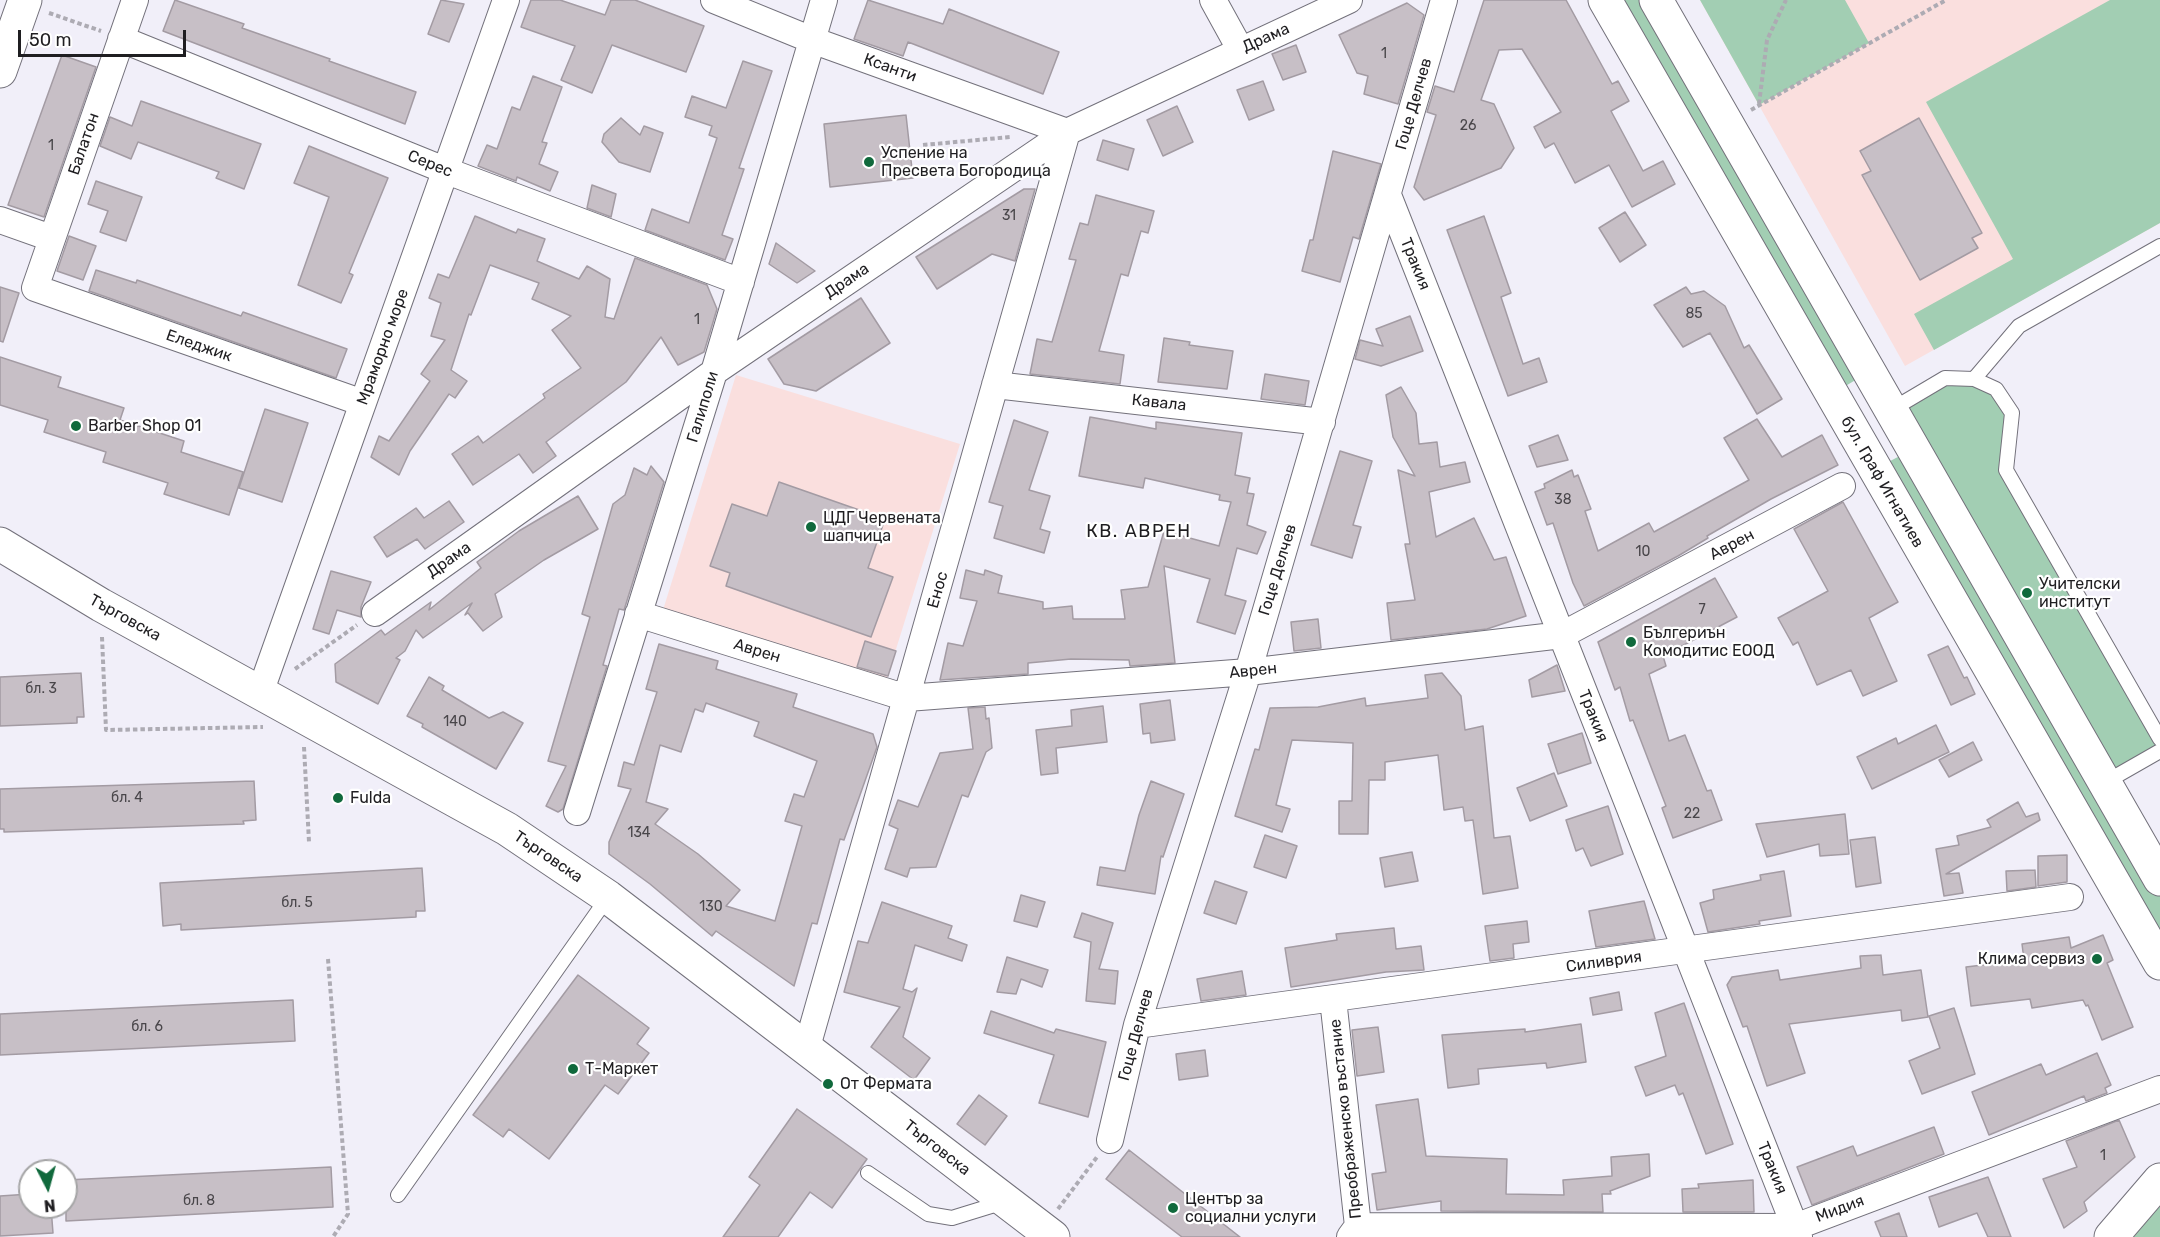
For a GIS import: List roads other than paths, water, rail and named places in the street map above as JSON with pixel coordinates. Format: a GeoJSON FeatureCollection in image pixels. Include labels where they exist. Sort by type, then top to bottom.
{"type":"FeatureCollection","features":[{"type":"Feature","properties":{"kind":"main road","name":"бул. Граф Игнатиев"},"geometry":{"type":"LineString","coordinates":[[1605,0],[2160,963]]}},
{"type":"Feature","properties":{"kind":"main road"},"geometry":{"type":"LineString","coordinates":[[1656,0],[2160,879]]}},
{"type":"Feature","properties":{"kind":"main road"},"geometry":{"type":"LineString","coordinates":[[0,71],[24,2]]}},
{"type":"Feature","properties":{"kind":"main road"},"geometry":{"type":"LineString","coordinates":[[1854,432],[1891,410]]}},
{"type":"Feature","properties":{"kind":"main road","name":"Търговска"},"geometry":{"type":"LineString","coordinates":[[0,544],[101,605],[507,829],[608,897],[1048,1233]]}},
{"type":"Feature","properties":{"kind":"main road"},"geometry":{"type":"LineString","coordinates":[[2111,1237],[2160,1180]]}},
{"type":"Feature","properties":{"kind":"street","name":"Балатон"},"geometry":{"type":"LineString","coordinates":[[35,288],[135,0]]}},
{"type":"Feature","properties":{"kind":"street","name":"Мраморно море"},"geometry":{"type":"LineString","coordinates":[[260,693],[506,0]]}},
{"type":"Feature","properties":{"kind":"street","name":"Ксанти"},"geometry":{"type":"LineString","coordinates":[[714,0],[812,40],[1067,132]]}},
{"type":"Feature","properties":{"kind":"street","name":"Галиполи"},"geometry":{"type":"LineString","coordinates":[[577,813],[714,372],[824,0]]}},
{"type":"Feature","properties":{"kind":"street"},"geometry":{"type":"LineString","coordinates":[[1213,0],[1240,49]]}},
{"type":"Feature","properties":{"kind":"street","name":"Драма"},"geometry":{"type":"LineString","coordinates":[[375,613],[714,372],[1067,132],[1240,49],[1349,0]]}},
{"type":"Feature","properties":{"kind":"street","name":"Гоце Делчев"},"geometry":{"type":"LineString","coordinates":[[1110,1140],[1137,1025],[1248,672],[1444,0]]}},
{"type":"Feature","properties":{"kind":"street","name":"Серес"},"geometry":{"type":"LineString","coordinates":[[121,39],[447,171],[741,282]]}},
{"type":"Feature","properties":{"kind":"street","name":"Енос"},"geometry":{"type":"LineString","coordinates":[[807,1047],[1067,132]]}},
{"type":"Feature","properties":{"kind":"street","name":"Тракия"},"geometry":{"type":"LineString","coordinates":[[1388,195],[1797,1232]]}},
{"type":"Feature","properties":{"kind":"street"},"geometry":{"type":"LineString","coordinates":[[0,220],[51,238]]}},
{"type":"Feature","properties":{"kind":"street","name":"Еледжик"},"geometry":{"type":"LineString","coordinates":[[35,288],[363,403]]}},
{"type":"Feature","properties":{"kind":"street","name":"Кавала"},"geometry":{"type":"LineString","coordinates":[[995,385],[1322,422]]}},
{"type":"Feature","properties":{"kind":"street","name":"Аврен"},"geometry":{"type":"LineString","coordinates":[[638,614],[907,698],[1248,672],[1562,635],[1842,486]]}},
{"type":"Feature","properties":{"kind":"street","name":"Силиврия"},"geometry":{"type":"LineString","coordinates":[[1137,1025],[2070,897]]}},
{"type":"Feature","properties":{"kind":"street","name":"Преображенско въстание"},"geometry":{"type":"LineString","coordinates":[[1333,999],[1354,1232]]}},
{"type":"Feature","properties":{"kind":"street","name":"Мидия"},"geometry":{"type":"LineString","coordinates":[[1354,1232],[1797,1232],[2160,1089]]}},
{"type":"Feature","properties":{"kind":"lane"},"geometry":{"type":"LineString","coordinates":[[1974,379],[2019,326],[2160,246]]}},
{"type":"Feature","properties":{"kind":"lane"},"geometry":{"type":"LineString","coordinates":[[1891,410],[1945,378],[1974,379],[1996,389],[2012,413],[2006,470],[2160,739]]}},
{"type":"Feature","properties":{"kind":"lane"},"geometry":{"type":"LineString","coordinates":[[2104,783],[2160,751]]}},
{"type":"Feature","properties":{"kind":"lane"},"geometry":{"type":"LineString","coordinates":[[398,1196],[608,897]]}},
{"type":"Feature","properties":{"kind":"lane"},"geometry":{"type":"LineString","coordinates":[[867,1173],[928,1214],[952,1218],[1006,1201]]}},
{"type":"Feature","properties":{"kind":"place","name":"Успение на Пресвета Богородица"},"geometry":{"type":"Point","coordinates":[869,162]}},
{"type":"Feature","properties":{"kind":"place","name":"Barber Shop 01"},"geometry":{"type":"Point","coordinates":[76,426]}},
{"type":"Feature","properties":{"kind":"place","name":"ЦДГ Червената шапчица"},"geometry":{"type":"Point","coordinates":[811,527]}},
{"type":"Feature","properties":{"kind":"place","name":"Учителски институт"},"geometry":{"type":"Point","coordinates":[2027,593]}},
{"type":"Feature","properties":{"kind":"place","name":"Бългериън Комодитис ЕООД"},"geometry":{"type":"Point","coordinates":[1631,642]}},
{"type":"Feature","properties":{"kind":"place","name":"Fulda"},"geometry":{"type":"Point","coordinates":[338,798]}},
{"type":"Feature","properties":{"kind":"place","name":"Клима сервиз"},"geometry":{"type":"Point","coordinates":[2097,959]}},
{"type":"Feature","properties":{"kind":"place","name":"Т-Маркет"},"geometry":{"type":"Point","coordinates":[573,1069]}},
{"type":"Feature","properties":{"kind":"place","name":"От Фермата"},"geometry":{"type":"Point","coordinates":[828,1084]}},
{"type":"Feature","properties":{"kind":"place","name":"Център за социални услуги"},"geometry":{"type":"Point","coordinates":[1173,1208]}},
{"type":"Feature","properties":{"kind":"district","name":"КВ. АВРЕН"},"geometry":{"type":"Point","coordinates":[1139,532]}}]}
